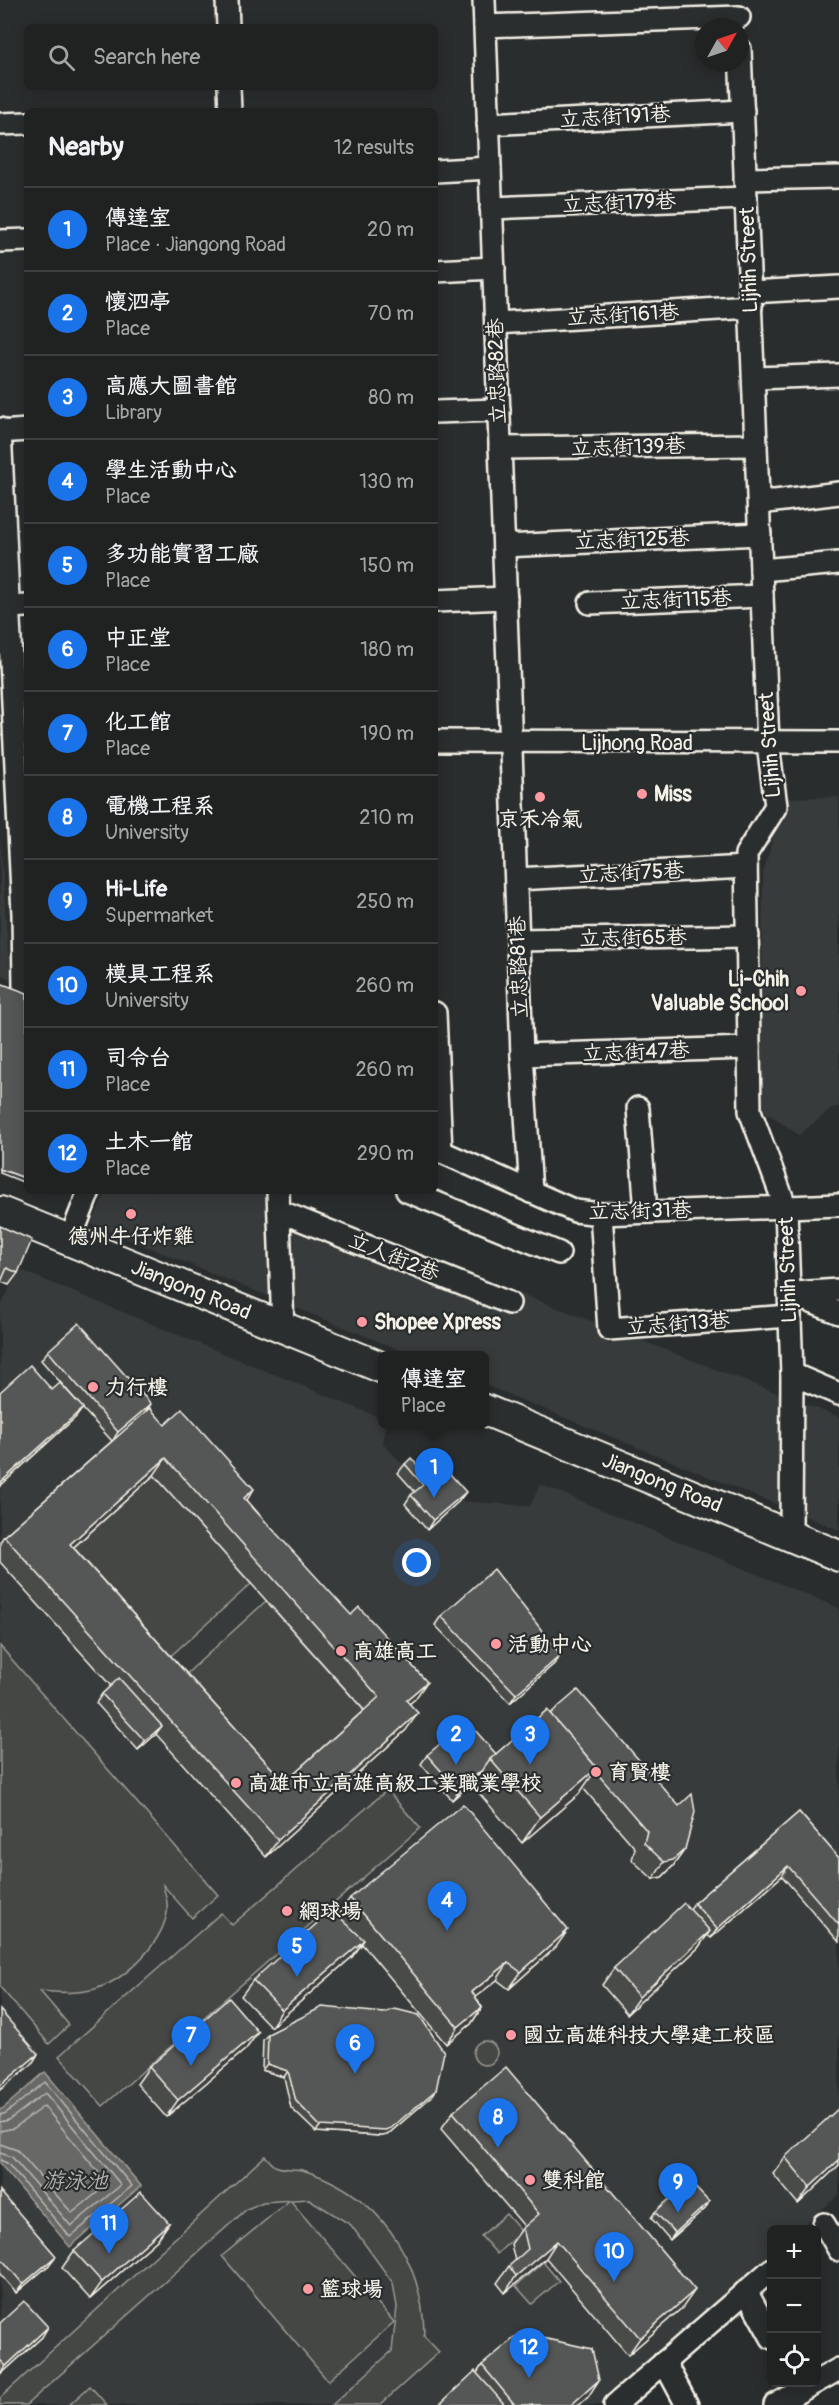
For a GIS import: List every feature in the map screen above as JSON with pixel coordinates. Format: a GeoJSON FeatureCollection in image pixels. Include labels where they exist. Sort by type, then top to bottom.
{"type":"FeatureCollection","features":[{"type":"Feature","properties":{"kind":"street"},"geometry":{"type":"LineString","coordinates":[[227,0],[228,24]]}},
{"type":"Feature","properties":{"kind":"street","name":"立忠路82巷"},"geometry":{"type":"LineString","coordinates":[[484,0],[511,742]]}},
{"type":"Feature","properties":{"kind":"street"},"geometry":{"type":"LineString","coordinates":[[485,27],[739,15]]}},
{"type":"Feature","properties":{"kind":"street","name":"Lijhih Street"},"geometry":{"type":"LineString","coordinates":[[741,72],[768,744],[776,806],[746,854],[750,1111],[786,1208],[792,1374],[791,1536]]}},
{"type":"Feature","properties":{"kind":"street"},"geometry":{"type":"LineString","coordinates":[[229,90],[230,108]]}},
{"type":"Feature","properties":{"kind":"street","name":"立志街191巷"},"geometry":{"type":"LineString","coordinates":[[488,124],[742,111]]}},
{"type":"Feature","properties":{"kind":"street"},"geometry":{"type":"LineString","coordinates":[[0,124],[24,123]]}},
{"type":"Feature","properties":{"kind":"street"},"geometry":{"type":"LineString","coordinates":[[438,171],[490,168]]}},
{"type":"Feature","properties":{"kind":"street","name":"立志街179巷"},"geometry":{"type":"LineString","coordinates":[[491,208],[746,188],[839,177]]}},
{"type":"Feature","properties":{"kind":"street"},"geometry":{"type":"LineString","coordinates":[[0,241],[24,240]]}},
{"type":"Feature","properties":{"kind":"street"},"geometry":{"type":"LineString","coordinates":[[438,271],[494,268]]}},
{"type":"Feature","properties":{"kind":"street","name":"立志街161巷"},"geometry":{"type":"LineString","coordinates":[[496,323],[750,300],[839,287]]}},
{"type":"Feature","properties":{"kind":"street"},"geometry":{"type":"LineString","coordinates":[[754,378],[839,375]]}},
{"type":"Feature","properties":{"kind":"street"},"geometry":{"type":"LineString","coordinates":[[438,412],[499,410]]}},
{"type":"Feature","properties":{"kind":"street"},"geometry":{"type":"LineString","coordinates":[[24,430],[0,431],[17,607],[24,876]]}},
{"type":"Feature","properties":{"kind":"street","name":"立志街139巷"},"geometry":{"type":"LineString","coordinates":[[500,448],[756,445]]}},
{"type":"Feature","properties":{"kind":"street"},"geometry":{"type":"LineString","coordinates":[[759,503],[839,494]]}},
{"type":"Feature","properties":{"kind":"street","name":"立志街125巷"},"geometry":{"type":"LineString","coordinates":[[504,546],[760,534]]}},
{"type":"Feature","properties":{"kind":"street"},"geometry":{"type":"LineString","coordinates":[[761,570],[839,563]]}},
{"type":"Feature","properties":{"kind":"street","name":"立志街115巷"},"geometry":{"type":"LineString","coordinates":[[590,603],[762,596]]}},
{"type":"Feature","properties":{"kind":"street"},"geometry":{"type":"LineString","coordinates":[[438,601],[506,598]]}},
{"type":"Feature","properties":{"kind":"street","name":"Lijhong Road"},"geometry":{"type":"LineString","coordinates":[[438,741],[768,744],[839,742]]}},
{"type":"Feature","properties":{"kind":"street","name":"立忠路81巷"},"geometry":{"type":"LineString","coordinates":[[511,742],[522,1055],[531,1192]]}},
{"type":"Feature","properties":{"kind":"street","name":"立志街75巷"},"geometry":{"type":"LineString","coordinates":[[516,879],[746,867]]}},
{"type":"Feature","properties":{"kind":"street","name":"立志街65巷"},"geometry":{"type":"LineString","coordinates":[[518,940],[747,936]]}},
{"type":"Feature","properties":{"kind":"street","name":"立志街47巷"},"geometry":{"type":"LineString","coordinates":[[522,1055],[749,1048]]}},
{"type":"Feature","properties":{"kind":"street"},"geometry":{"type":"LineString","coordinates":[[638,1108],[646,1212]]}},
{"type":"Feature","properties":{"kind":"street","name":"立志街31巷"},"geometry":{"type":"LineString","coordinates":[[438,1151],[575,1212],[601,1214],[839,1205]]}},
{"type":"Feature","properties":{"kind":"street"},"geometry":{"type":"LineString","coordinates":[[70,1240],[88,1194]]}},
{"type":"Feature","properties":{"kind":"street"},"geometry":{"type":"LineString","coordinates":[[414,1194],[559,1253]]}},
{"type":"Feature","properties":{"kind":"street"},"geometry":{"type":"LineString","coordinates":[[279,1201],[283,1328]]}},
{"type":"Feature","properties":{"kind":"street","name":"立人街2巷"},"geometry":{"type":"LineString","coordinates":[[279,1201],[509,1303]]}},
{"type":"Feature","properties":{"kind":"street","name":"Jiangong Road"},"geometry":{"type":"LineString","coordinates":[[0,1212],[378,1366]]}},
{"type":"Feature","properties":{"kind":"street","name":"立志街13巷"},"geometry":{"type":"LineString","coordinates":[[601,1214],[609,1329],[790,1316]]}},
{"type":"Feature","properties":{"kind":"street"},"geometry":{"type":"LineString","coordinates":[[789,1293],[839,1290]]}},
{"type":"Feature","properties":{"kind":"street"},"geometry":{"type":"LineString","coordinates":[[789,1293],[839,1313]]}},
{"type":"Feature","properties":{"kind":"street"},"geometry":{"type":"LineString","coordinates":[[792,1374],[839,1394]]}},
{"type":"Feature","properties":{"kind":"street","name":"Jiangong Road"},"geometry":{"type":"LineString","coordinates":[[489,1412],[839,1556]]}},
{"type":"Feature","properties":{"kind":"street"},"geometry":{"type":"LineString","coordinates":[[826,2222],[839,2250]]}},
{"type":"Feature","properties":{"kind":"street"},"geometry":{"type":"LineString","coordinates":[[615,2405],[767,2273]]}},
{"type":"Feature","properties":{"kind":"street"},"geometry":{"type":"LineString","coordinates":[[746,2291],[768,2333]]}},
{"type":"Feature","properties":{"kind":"street"},"geometry":{"type":"LineString","coordinates":[[664,2362],[687,2405]]}},
{"type":"Feature","properties":{"kind":"street"},"geometry":{"type":"LineString","coordinates":[[821,2378],[839,2369]]}},
{"type":"Feature","properties":{"kind":"street"},"geometry":{"type":"LineString","coordinates":[[775,2405],[804,2387]]}},
{"type":"Feature","properties":{"kind":"shaded area","name":"Li-Chih Valuable School"},"geometry":{"type":"Polygon","coordinates":[[[839,797],[839,1107],[834,1107],[799,1135],[761,1109],[763,874],[784,798],[839,797]]]}},
{"type":"Feature","properties":{"kind":"shaded area"},"geometry":{"type":"Polygon","coordinates":[[[0,835],[10,979],[0,974],[0,835]]]}},
{"type":"Feature","properties":{"kind":"shaded area"},"geometry":{"type":"Polygon","coordinates":[[[106,1194],[264,1194],[839,1417],[839,1530],[489,1387],[489,1351],[402,1351],[91,1224],[106,1194]]]}},
{"type":"Feature","properties":{"kind":"shaded area"},"geometry":{"type":"Polygon","coordinates":[[[18,1269],[378,1417],[378,1429],[385,1429],[383,1443],[423,1487],[437,1475],[459,1501],[530,1506],[540,1484],[839,1608],[839,2195],[804,2225],[767,2225],[767,2257],[602,2405],[0,2405],[0,1309],[18,1269]]]}},
{"type":"Feature","properties":{"kind":"shaded area"},"geometry":{"type":"Polygon","coordinates":[[[154,1475],[251,1584],[156,1669],[59,1561],[154,1475]]]}},
{"type":"Feature","properties":{"kind":"shaded area"},"geometry":{"type":"Polygon","coordinates":[[[266,1601],[367,1714],[272,1799],[172,1687],[266,1601]]]}},
{"type":"Feature","properties":{"kind":"shaded area"},"geometry":{"type":"Polygon","coordinates":[[[0,1646],[218,1895],[192,1918],[163,1885],[168,1905],[163,1925],[149,1950],[128,1971],[116,1980],[91,1990],[40,1991],[69,2025],[49,2044],[0,1987],[0,1646]]]}},
{"type":"Feature","properties":{"kind":"shaded area"},"geometry":{"type":"Polygon","coordinates":[[[387,1790],[420,1828],[103,2106],[59,2056],[221,1913],[232,1925],[387,1790]]]}},
{"type":"Feature","properties":{"kind":"shaded area"},"geometry":{"type":"Polygon","coordinates":[[[485,2041],[490,2042],[496,2048],[496,2058],[490,2064],[485,2065],[480,2064],[474,2058],[473,2053],[474,2048],[480,2042],[485,2041]]]}},
{"type":"Feature","properties":{"kind":"shaded area"},"geometry":{"type":"Polygon","coordinates":[[[265,2156],[278,2167],[308,2172],[347,2190],[367,2205],[384,2223],[398,2242],[409,2264],[422,2311],[424,2336],[439,2352],[380,2405],[332,2405],[392,2351],[397,2307],[393,2283],[351,2225],[309,2199],[263,2202],[247,2209],[26,2405],[0,2405],[0,2398],[265,2156]]]}},
{"type":"Feature","properties":{"kind":"shaded area","name":"籃球場"},"geometry":{"type":"Polygon","coordinates":[[[290,2200],[394,2322],[328,2381],[222,2256],[290,2200]]]}},
{"type":"Feature","properties":{"kind":"shaded area"},"geometry":{"type":"Polygon","coordinates":[[[506,2214],[521,2231],[497,2254],[481,2236],[506,2214]]]}},
{"type":"Feature","properties":{"kind":"shaded area"},"geometry":{"type":"Polygon","coordinates":[[[543,2262],[559,2281],[532,2304],[516,2286],[543,2262]]]}},
{"type":"Feature","properties":{"kind":"shaded area"},"geometry":{"type":"Polygon","coordinates":[[[90,2386],[107,2405],[69,2405],[90,2386]]]}},
{"type":"Feature","properties":{"kind":"water","name":"游泳池"},"geometry":{"type":"Polygon","coordinates":[[[45,2072],[141,2186],[70,2247],[0,2164],[0,2111],[45,2072]]]}},
{"type":"Feature","properties":{"kind":"building"},"geometry":{"type":"Polygon","coordinates":[[[0,983],[24,992],[24,1178],[0,1169],[0,983]]]}},
{"type":"Feature","properties":{"kind":"building"},"geometry":{"type":"Polygon","coordinates":[[[0,1226],[32,1240],[18,1273],[7,1268],[0,1284],[0,1226]]]}},
{"type":"Feature","properties":{"kind":"building","name":"力行樓"},"geometry":{"type":"Polygon","coordinates":[[[79,1323],[151,1404],[118,1432],[48,1351],[79,1323]]]}},
{"type":"Feature","properties":{"kind":"building"},"geometry":{"type":"Polygon","coordinates":[[[30,1365],[52,1390],[60,1383],[83,1408],[1,1482],[0,1392],[30,1365]]]}},
{"type":"Feature","properties":{"kind":"building","name":"高雄高工"},"geometry":{"type":"Polygon","coordinates":[[[150,1408],[165,1425],[182,1409],[254,1489],[244,1498],[351,1615],[359,1607],[427,1682],[406,1700],[418,1713],[278,1840],[4,1536],[150,1408]],[[166,1458],[70,1544],[284,1782],[379,1697],[166,1458]]]}},
{"type":"Feature","properties":{"kind":"building"},"geometry":{"type":"Polygon","coordinates":[[[411,1458],[429,1478],[443,1466],[466,1492],[433,1520],[411,1495],[423,1485],[405,1464],[411,1458]]]}},
{"type":"Feature","properties":{"kind":"building","name":"活動中心"},"geometry":{"type":"Polygon","coordinates":[[[494,1569],[561,1655],[516,1694],[441,1616],[494,1569]]]}},
{"type":"Feature","properties":{"kind":"building"},"geometry":{"type":"Polygon","coordinates":[[[119,1678],[162,1726],[145,1741],[102,1694],[119,1678]]]}},
{"type":"Feature","properties":{"kind":"building"},"geometry":{"type":"Polygon","coordinates":[[[578,1690],[679,1806],[692,1794],[695,1812],[685,1849],[673,1860],[664,1862],[644,1843],[647,1831],[550,1714],[578,1690]]]}},
{"type":"Feature","properties":{"kind":"building"},"geometry":{"type":"Polygon","coordinates":[[[547,1710],[597,1768],[540,1817],[490,1759],[547,1710]]]}},
{"type":"Feature","properties":{"kind":"building"},"geometry":{"type":"Polygon","coordinates":[[[467,1721],[496,1754],[459,1791],[427,1755],[467,1721]]]}},
{"type":"Feature","properties":{"kind":"building"},"geometry":{"type":"Polygon","coordinates":[[[463,1804],[568,1930],[521,1972],[508,1963],[472,1992],[482,2007],[458,2027],[350,1898],[463,1804]]]}},
{"type":"Feature","properties":{"kind":"building"},"geometry":{"type":"Polygon","coordinates":[[[799,1812],[839,1858],[839,1925],[788,1866],[717,1929],[694,1903],[799,1812]]]}},
{"type":"Feature","properties":{"kind":"building"},"geometry":{"type":"Polygon","coordinates":[[[684,1903],[710,1931],[639,1997],[614,1968],[684,1903]]]}},
{"type":"Feature","properties":{"kind":"building"},"geometry":{"type":"Polygon","coordinates":[[[332,1910],[364,1940],[282,2010],[253,1980],[332,1910]]]}},
{"type":"Feature","properties":{"kind":"building"},"geometry":{"type":"Polygon","coordinates":[[[229,1998],[258,2032],[178,2100],[149,2067],[229,1998]]]}},
{"type":"Feature","properties":{"kind":"building"},"geometry":{"type":"Polygon","coordinates":[[[322,2007],[384,2013],[395,2009],[419,2015],[444,2052],[436,2090],[391,2128],[385,2130],[320,2126],[296,2101],[288,2071],[267,2064],[268,2034],[322,2007]]]}},
{"type":"Feature","properties":{"kind":"building"},"geometry":{"type":"Polygon","coordinates":[[[0,2010],[38,2054],[0,2086],[0,2010]]]}},
{"type":"Feature","properties":{"kind":"building","name":"雙科館"},"geometry":{"type":"Polygon","coordinates":[[[506,2067],[695,2290],[640,2338],[557,2241],[516,2276],[509,2266],[528,2249],[523,2228],[539,2214],[453,2112],[506,2067]]]}},
{"type":"Feature","properties":{"kind":"building"},"geometry":{"type":"Polygon","coordinates":[[[839,2108],[839,2160],[810,2187],[785,2157],[839,2108]]]}},
{"type":"Feature","properties":{"kind":"building"},"geometry":{"type":"Polygon","coordinates":[[[689,2181],[709,2202],[675,2233],[655,2212],[689,2181]]]}},
{"type":"Feature","properties":{"kind":"building"},"geometry":{"type":"Polygon","coordinates":[[[0,2191],[56,2256],[23,2284],[0,2257],[0,2191]]]}},
{"type":"Feature","properties":{"kind":"building"},"geometry":{"type":"Polygon","coordinates":[[[141,2192],[169,2223],[102,2282],[74,2251],[141,2192]]]}},
{"type":"Feature","properties":{"kind":"building"},"geometry":{"type":"Polygon","coordinates":[[[24,2301],[48,2327],[6,2366],[0,2360],[0,2323],[24,2301]]]}},
{"type":"Feature","properties":{"kind":"building"},"geometry":{"type":"Polygon","coordinates":[[[520,2333],[592,2349],[599,2380],[571,2405],[515,2405],[482,2365],[520,2333]]]}},
{"type":"Feature","properties":{"kind":"building"},"geometry":{"type":"Polygon","coordinates":[[[475,2371],[505,2405],[439,2405],[475,2371]]]}},
{"type":"Feature","properties":{"kind":"place","name":"Miss"},"geometry":{"type":"Point","coordinates":[642,794]}},
{"type":"Feature","properties":{"kind":"place","name":"京禾冷氣"},"geometry":{"type":"Point","coordinates":[540,797]}},
{"type":"Feature","properties":{"kind":"place","name":"Li-Chih Valuable School"},"geometry":{"type":"Point","coordinates":[801,991]}},
{"type":"Feature","properties":{"kind":"place","name":"德州牛仔炸雞"},"geometry":{"type":"Point","coordinates":[131,1214]}},
{"type":"Feature","properties":{"kind":"place","name":"Shopee Xpress"},"geometry":{"type":"Point","coordinates":[362,1322]}},
{"type":"Feature","properties":{"kind":"place","name":"力行樓"},"geometry":{"type":"Point","coordinates":[93,1387]}},
{"type":"Feature","properties":{"kind":"place","name":"傳達室"},"geometry":{"type":"Point","coordinates":[434,1498]}},
{"type":"Feature","properties":{"kind":"place","name":"活動中心"},"geometry":{"type":"Point","coordinates":[496,1644]}},
{"type":"Feature","properties":{"kind":"place","name":"高雄高工"},"geometry":{"type":"Point","coordinates":[341,1651]}},
{"type":"Feature","properties":{"kind":"place","name":"懷泗亭"},"geometry":{"type":"Point","coordinates":[456,1765]}},
{"type":"Feature","properties":{"kind":"place","name":"高應大圖書館"},"geometry":{"type":"Point","coordinates":[530,1765]}},
{"type":"Feature","properties":{"kind":"place","name":"育賢樓"},"geometry":{"type":"Point","coordinates":[596,1772]}},
{"type":"Feature","properties":{"kind":"place","name":"高雄市立高雄高級工業職業學校"},"geometry":{"type":"Point","coordinates":[236,1783]}},
{"type":"Feature","properties":{"kind":"place","name":"網球場"},"geometry":{"type":"Point","coordinates":[287,1911]}},
{"type":"Feature","properties":{"kind":"place","name":"學生活動中心"},"geometry":{"type":"Point","coordinates":[447,1931]}},
{"type":"Feature","properties":{"kind":"place","name":"多功能實習工廠"},"geometry":{"type":"Point","coordinates":[297,1977]}},
{"type":"Feature","properties":{"kind":"place","name":"國立高雄科技大學建工校區"},"geometry":{"type":"Point","coordinates":[511,2035]}},
{"type":"Feature","properties":{"kind":"place","name":"化工館"},"geometry":{"type":"Point","coordinates":[191,2066]}},
{"type":"Feature","properties":{"kind":"place","name":"中正堂"},"geometry":{"type":"Point","coordinates":[355,2074]}},
{"type":"Feature","properties":{"kind":"place","name":"電機工程系"},"geometry":{"type":"Point","coordinates":[498,2148]}},
{"type":"Feature","properties":{"kind":"place","name":"雙科館"},"geometry":{"type":"Point","coordinates":[530,2180]}},
{"type":"Feature","properties":{"kind":"place","name":"Hi-Life"},"geometry":{"type":"Point","coordinates":[678,2213]}},
{"type":"Feature","properties":{"kind":"place","name":"司令台"},"geometry":{"type":"Point","coordinates":[109,2254]}},
{"type":"Feature","properties":{"kind":"place","name":"模具工程系"},"geometry":{"type":"Point","coordinates":[614,2282]}},
{"type":"Feature","properties":{"kind":"place","name":"籃球場"},"geometry":{"type":"Point","coordinates":[308,2289]}},
{"type":"Feature","properties":{"kind":"place","name":"土木一館"},"geometry":{"type":"Point","coordinates":[529,2378]}}]}
